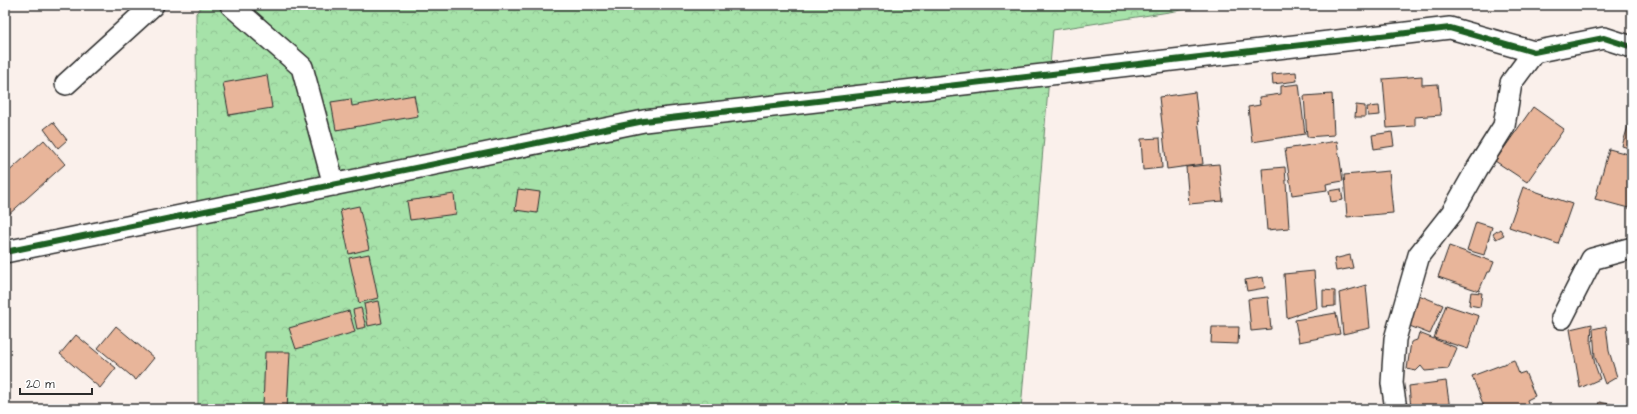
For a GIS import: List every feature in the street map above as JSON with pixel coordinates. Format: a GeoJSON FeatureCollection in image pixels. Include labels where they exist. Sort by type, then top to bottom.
{"type":"FeatureCollection","features":[{"type":"Feature","properties":{"kind":"street"},"geometry":{"type":"LineString","coordinates":[[66,84],[153,5]]}},
{"type":"Feature","properties":{"kind":"street"},"geometry":{"type":"LineString","coordinates":[[231,5],[302,66],[334,185]]}},
{"type":"Feature","properties":{"kind":"street"},"geometry":{"type":"LineString","coordinates":[[5,252],[644,121],[1344,39],[1450,28],[1534,52],[1604,38],[1632,47]]}},
{"type":"Feature","properties":{"kind":"street"},"geometry":{"type":"LineString","coordinates":[[1396,409],[1392,383],[1395,339],[1419,255],[1452,213],[1504,126],[1511,83],[1534,52]]}},
{"type":"Feature","properties":{"kind":"street"},"geometry":{"type":"LineString","coordinates":[[1562,318],[1592,259],[1632,248]]}},
{"type":"Feature","properties":{"kind":"green space"},"geometry":{"type":"Polygon","coordinates":[[[203,5],[1214,5],[1053,30],[1021,409],[198,409],[196,13],[203,5]]]}},
{"type":"Feature","properties":{"kind":"building"},"geometry":{"type":"Polygon","coordinates":[[[1296,72],[1297,81],[1273,84],[1272,74],[1296,72]]]}},
{"type":"Feature","properties":{"kind":"building"},"geometry":{"type":"Polygon","coordinates":[[[267,75],[272,108],[229,115],[223,83],[267,75]]]}},
{"type":"Feature","properties":{"kind":"building"},"geometry":{"type":"Polygon","coordinates":[[[1422,76],[1422,85],[1438,84],[1441,115],[1415,117],[1415,126],[1387,128],[1383,79],[1422,76]]]}},
{"type":"Feature","properties":{"kind":"building"},"geometry":{"type":"Polygon","coordinates":[[[1299,84],[1305,134],[1252,142],[1248,107],[1260,105],[1259,97],[1281,94],[1281,86],[1299,84]]]}},
{"type":"Feature","properties":{"kind":"building"},"geometry":{"type":"Polygon","coordinates":[[[1195,92],[1203,164],[1167,169],[1159,97],[1195,92]]]}},
{"type":"Feature","properties":{"kind":"building"},"geometry":{"type":"Polygon","coordinates":[[[1332,94],[1334,135],[1307,137],[1304,96],[1332,94]]]}},
{"type":"Feature","properties":{"kind":"building"},"geometry":{"type":"Polygon","coordinates":[[[414,95],[418,116],[336,130],[331,102],[351,99],[352,106],[414,95]]]}},
{"type":"Feature","properties":{"kind":"building"},"geometry":{"type":"Polygon","coordinates":[[[1356,105],[1365,106],[1365,117],[1355,117],[1356,105]]]}},
{"type":"Feature","properties":{"kind":"building"},"geometry":{"type":"Polygon","coordinates":[[[1379,106],[1380,115],[1368,116],[1367,107],[1379,106]]]}},
{"type":"Feature","properties":{"kind":"building"},"geometry":{"type":"Polygon","coordinates":[[[1533,107],[1564,129],[1527,182],[1495,161],[1533,107]]]}},
{"type":"Feature","properties":{"kind":"building"},"geometry":{"type":"Polygon","coordinates":[[[53,122],[67,140],[58,148],[44,129],[53,122]]]}},
{"type":"Feature","properties":{"kind":"building"},"geometry":{"type":"Polygon","coordinates":[[[1629,123],[1632,125],[1632,149],[1622,146],[1629,123]]]}},
{"type":"Feature","properties":{"kind":"building"},"geometry":{"type":"Polygon","coordinates":[[[1392,132],[1394,146],[1374,149],[1372,135],[1392,132]]]}},
{"type":"Feature","properties":{"kind":"building"},"geometry":{"type":"Polygon","coordinates":[[[1160,138],[1162,168],[1143,170],[1141,139],[1160,138]]]}},
{"type":"Feature","properties":{"kind":"building"},"geometry":{"type":"Polygon","coordinates":[[[44,140],[65,164],[7,216],[5,214],[5,175],[44,140]]]}},
{"type":"Feature","properties":{"kind":"building"},"geometry":{"type":"Polygon","coordinates":[[[1337,141],[1343,181],[1326,184],[1327,190],[1292,195],[1285,149],[1337,141]]]}},
{"type":"Feature","properties":{"kind":"building"},"geometry":{"type":"Polygon","coordinates":[[[1609,149],[1632,155],[1632,209],[1595,199],[1609,149]]]}},
{"type":"Feature","properties":{"kind":"building"},"geometry":{"type":"Polygon","coordinates":[[[1219,164],[1223,201],[1189,204],[1186,167],[1219,164]]]}},
{"type":"Feature","properties":{"kind":"building"},"geometry":{"type":"Polygon","coordinates":[[[1285,167],[1289,228],[1267,230],[1262,169],[1285,167]]]}},
{"type":"Feature","properties":{"kind":"building"},"geometry":{"type":"Polygon","coordinates":[[[1389,171],[1393,213],[1347,217],[1344,175],[1389,171]]]}},
{"type":"Feature","properties":{"kind":"building"},"geometry":{"type":"Polygon","coordinates":[[[1523,187],[1572,204],[1558,244],[1509,227],[1523,187]]]}},
{"type":"Feature","properties":{"kind":"building"},"geometry":{"type":"Polygon","coordinates":[[[518,189],[540,192],[537,213],[515,210],[518,189]]]}},
{"type":"Feature","properties":{"kind":"building"},"geometry":{"type":"Polygon","coordinates":[[[1341,189],[1343,200],[1331,202],[1329,191],[1341,189]]]}},
{"type":"Feature","properties":{"kind":"building"},"geometry":{"type":"Polygon","coordinates":[[[454,194],[456,214],[410,220],[407,201],[454,194]]]}},
{"type":"Feature","properties":{"kind":"building"},"geometry":{"type":"Polygon","coordinates":[[[359,206],[369,249],[349,254],[340,210],[359,206]]]}},
{"type":"Feature","properties":{"kind":"building"},"geometry":{"type":"Polygon","coordinates":[[[1476,222],[1492,227],[1484,255],[1467,250],[1476,222]]]}},
{"type":"Feature","properties":{"kind":"building"},"geometry":{"type":"Polygon","coordinates":[[[1500,229],[1504,235],[1496,239],[1493,234],[1500,229]]]}},
{"type":"Feature","properties":{"kind":"building"},"geometry":{"type":"Polygon","coordinates":[[[1449,246],[1494,262],[1490,272],[1487,272],[1479,291],[1438,277],[1449,246]]]}},
{"type":"Feature","properties":{"kind":"building"},"geometry":{"type":"Polygon","coordinates":[[[369,254],[378,298],[359,303],[349,258],[369,254]]]}},
{"type":"Feature","properties":{"kind":"building"},"geometry":{"type":"Polygon","coordinates":[[[1350,255],[1353,268],[1336,271],[1334,259],[1350,255]]]}},
{"type":"Feature","properties":{"kind":"building"},"geometry":{"type":"Polygon","coordinates":[[[1314,271],[1317,308],[1287,318],[1284,274],[1314,271]]]}},
{"type":"Feature","properties":{"kind":"building"},"geometry":{"type":"Polygon","coordinates":[[[1263,277],[1265,288],[1247,291],[1245,280],[1263,277]]]}},
{"type":"Feature","properties":{"kind":"building"},"geometry":{"type":"Polygon","coordinates":[[[1366,285],[1370,328],[1343,334],[1339,293],[1366,285]]]}},
{"type":"Feature","properties":{"kind":"building"},"geometry":{"type":"Polygon","coordinates":[[[1323,290],[1335,291],[1335,306],[1323,307],[1323,290]]]}},
{"type":"Feature","properties":{"kind":"building"},"geometry":{"type":"Polygon","coordinates":[[[1471,292],[1482,293],[1480,307],[1469,305],[1471,292]]]}},
{"type":"Feature","properties":{"kind":"building"},"geometry":{"type":"Polygon","coordinates":[[[1414,293],[1443,305],[1430,334],[1402,323],[1414,293]]]}},
{"type":"Feature","properties":{"kind":"building"},"geometry":{"type":"Polygon","coordinates":[[[1268,297],[1271,329],[1251,331],[1248,299],[1268,297]]]}},
{"type":"Feature","properties":{"kind":"building"},"geometry":{"type":"Polygon","coordinates":[[[378,301],[382,323],[368,326],[364,304],[378,301]]]}},
{"type":"Feature","properties":{"kind":"building"},"geometry":{"type":"Polygon","coordinates":[[[1446,305],[1479,316],[1468,349],[1434,338],[1446,305]]]}},
{"type":"Feature","properties":{"kind":"building"},"geometry":{"type":"Polygon","coordinates":[[[361,308],[366,327],[357,329],[353,310],[361,308]]]}},
{"type":"Feature","properties":{"kind":"building"},"geometry":{"type":"Polygon","coordinates":[[[349,311],[355,332],[296,349],[289,328],[349,311]]]}},
{"type":"Feature","properties":{"kind":"building"},"geometry":{"type":"Polygon","coordinates":[[[1336,313],[1340,334],[1299,342],[1295,320],[1336,313]]]}},
{"type":"Feature","properties":{"kind":"building"},"geometry":{"type":"Polygon","coordinates":[[[1592,324],[1591,343],[1595,365],[1600,379],[1580,388],[1570,329],[1592,324]]]}},
{"type":"Feature","properties":{"kind":"building"},"geometry":{"type":"Polygon","coordinates":[[[116,326],[154,358],[136,380],[98,348],[116,326]]]}},
{"type":"Feature","properties":{"kind":"building"},"geometry":{"type":"Polygon","coordinates":[[[1606,326],[1609,351],[1617,377],[1605,384],[1595,357],[1593,329],[1606,326]]]}},
{"type":"Feature","properties":{"kind":"building"},"geometry":{"type":"Polygon","coordinates":[[[1212,327],[1239,327],[1238,344],[1211,343],[1212,327]]]}},
{"type":"Feature","properties":{"kind":"building"},"geometry":{"type":"Polygon","coordinates":[[[1419,333],[1457,348],[1448,369],[1425,371],[1421,366],[1416,371],[1407,369],[1411,342],[1417,340],[1419,333]]]}},
{"type":"Feature","properties":{"kind":"building"},"geometry":{"type":"Polygon","coordinates":[[[76,335],[116,368],[100,388],[60,354],[76,335]]]}},
{"type":"Feature","properties":{"kind":"building"},"geometry":{"type":"Polygon","coordinates":[[[265,352],[290,352],[287,409],[263,409],[265,352]]]}},
{"type":"Feature","properties":{"kind":"building"},"geometry":{"type":"Polygon","coordinates":[[[1514,360],[1519,374],[1525,372],[1535,396],[1527,400],[1530,409],[1485,409],[1472,376],[1514,360]]]}},
{"type":"Feature","properties":{"kind":"building"},"geometry":{"type":"Polygon","coordinates":[[[1446,381],[1450,409],[1411,409],[1409,386],[1446,381]]]}},
{"type":"Feature","properties":{"kind":"building"},"geometry":{"type":"Polygon","coordinates":[[[1599,402],[1632,408],[1632,409],[1597,409],[1599,402]]]}},
{"type":"Feature","properties":{"kind":"cycle path"},"geometry":{"type":"LineString","coordinates":[[5,252],[644,121],[1450,28],[1534,52],[1604,38],[1632,47]]}}]}
